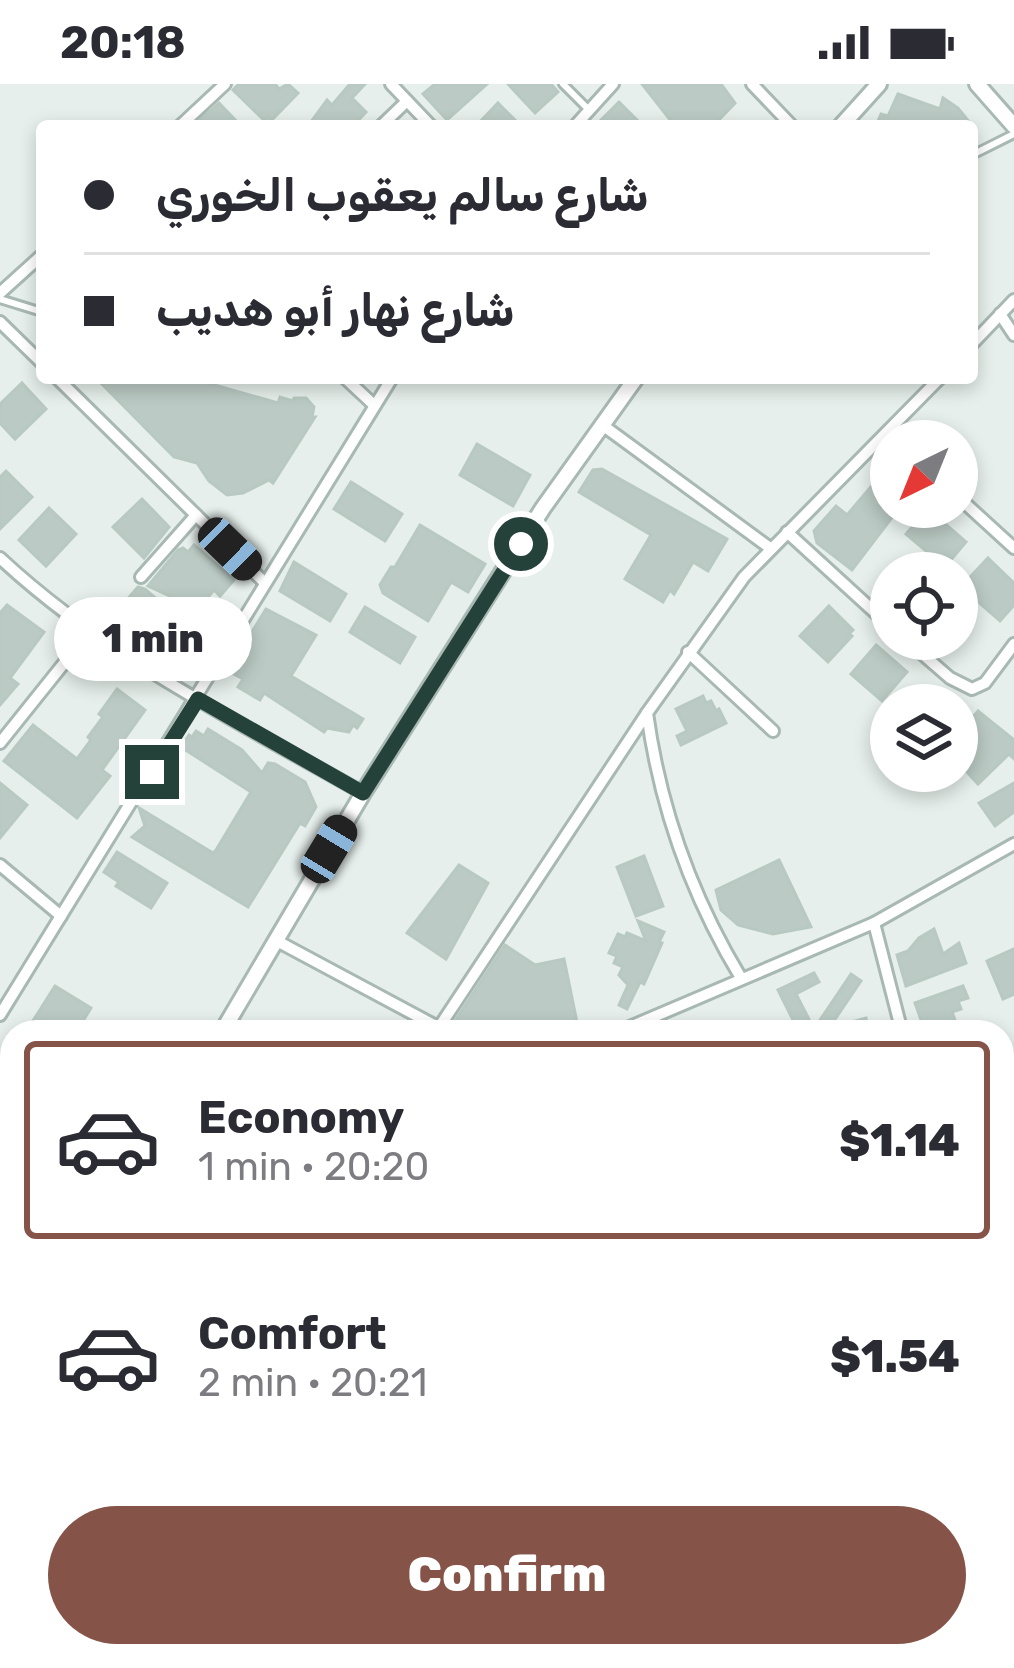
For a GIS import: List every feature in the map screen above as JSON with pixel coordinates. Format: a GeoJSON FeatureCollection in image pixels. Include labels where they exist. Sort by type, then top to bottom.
{"type":"FeatureCollection","features":[{"type":"Feature","properties":{"kind":"street"},"geometry":{"type":"LineString","coordinates":[[186,120],[225,84]]}},
{"type":"Feature","properties":{"kind":"street"},"geometry":{"type":"LineString","coordinates":[[391,84],[424,120]]}},
{"type":"Feature","properties":{"kind":"street"},"geometry":{"type":"LineString","coordinates":[[580,120],[613,84]]}},
{"type":"Feature","properties":{"kind":"street"},"geometry":{"type":"LineString","coordinates":[[752,84],[786,120]]}},
{"type":"Feature","properties":{"kind":"street"},"geometry":{"type":"LineString","coordinates":[[847,120],[876,89],[891,84]]}},
{"type":"Feature","properties":{"kind":"street"},"geometry":{"type":"LineString","coordinates":[[976,84],[1014,130]]}},
{"type":"Feature","properties":{"kind":"street"},"geometry":{"type":"LineString","coordinates":[[387,120],[407,101]]}},
{"type":"Feature","properties":{"kind":"street"},"geometry":{"type":"LineString","coordinates":[[0,296],[36,261]]}},
{"type":"Feature","properties":{"kind":"street"},"geometry":{"type":"LineString","coordinates":[[978,338],[1014,300]]}},
{"type":"Feature","properties":{"kind":"street"},"geometry":{"type":"LineString","coordinates":[[1000,314],[1014,335]]}},
{"type":"Feature","properties":{"kind":"street"},"geometry":{"type":"LineString","coordinates":[[0,322],[36,357]]}},
{"type":"Feature","properties":{"kind":"street"},"geometry":{"type":"LineString","coordinates":[[63,384],[264,582]]}},
{"type":"Feature","properties":{"kind":"street"},"geometry":{"type":"LineString","coordinates":[[351,384],[374,405]]}},
{"type":"Feature","properties":{"kind":"street"},"geometry":{"type":"LineString","coordinates":[[0,1016],[388,384]]}},
{"type":"Feature","properties":{"kind":"street"},"geometry":{"type":"LineString","coordinates":[[229,1020],[363,793],[631,384]]}},
{"type":"Feature","properties":{"kind":"street"},"geometry":{"type":"LineString","coordinates":[[907,420],[935,384]]}},
{"type":"Feature","properties":{"kind":"street"},"geometry":{"type":"LineString","coordinates":[[601,424],[770,548]]}},
{"type":"Feature","properties":{"kind":"street"},"geometry":{"type":"LineString","coordinates":[[447,1020],[688,652],[770,548],[870,458]]}},
{"type":"Feature","properties":{"kind":"street"},"geometry":{"type":"LineString","coordinates":[[141,577],[196,515]]}},
{"type":"Feature","properties":{"kind":"street"},"geometry":{"type":"LineString","coordinates":[[978,515],[1014,548]]}},
{"type":"Feature","properties":{"kind":"street"},"geometry":{"type":"LineString","coordinates":[[787,532],[870,608]]}},
{"type":"Feature","properties":{"kind":"street"},"geometry":{"type":"LineString","coordinates":[[0,558],[89,632],[363,793]]}},
{"type":"Feature","properties":{"kind":"street"},"geometry":{"type":"LineString","coordinates":[[0,743],[89,632]]}},
{"type":"Feature","properties":{"kind":"street"},"geometry":{"type":"LineString","coordinates":[[928,660],[950,679],[972,689],[986,683],[1014,644]]}},
{"type":"Feature","properties":{"kind":"street"},"geometry":{"type":"LineString","coordinates":[[688,652],[773,731]]}},
{"type":"Feature","properties":{"kind":"street"},"geometry":{"type":"LineString","coordinates":[[647,712],[661,786],[689,874],[706,919],[741,978]]}},
{"type":"Feature","properties":{"kind":"street"},"geometry":{"type":"LineString","coordinates":[[645,1020],[874,923],[1014,844]]}},
{"type":"Feature","properties":{"kind":"street"},"geometry":{"type":"LineString","coordinates":[[0,865],[62,916]]}},
{"type":"Feature","properties":{"kind":"street"},"geometry":{"type":"LineString","coordinates":[[874,923],[899,1020]]}},
{"type":"Feature","properties":{"kind":"street"},"geometry":{"type":"LineString","coordinates":[[277,941],[420,1020]]}},
{"type":"Feature","properties":{"kind":"lane"},"geometry":{"type":"LineString","coordinates":[[563,84],[589,110]]}},
{"type":"Feature","properties":{"kind":"lane"},"geometry":{"type":"LineString","coordinates":[[978,151],[1014,130]]}},
{"type":"Feature","properties":{"kind":"lane"},"geometry":{"type":"LineString","coordinates":[[0,296],[36,310]]}},
{"type":"Feature","properties":{"kind":"building"},"geometry":{"type":"Polygon","coordinates":[[[239,84],[275,84],[279,89],[288,84],[298,93],[272,120],[264,120],[233,90],[239,84]]]}},
{"type":"Feature","properties":{"kind":"building"},"geometry":{"type":"Polygon","coordinates":[[[350,84],[365,84],[352,98],[366,112],[359,120],[312,120],[327,100],[332,105],[350,84]]]}},
{"type":"Feature","properties":{"kind":"building"},"geometry":{"type":"Polygon","coordinates":[[[435,84],[487,84],[447,120],[423,94],[435,84]]]}},
{"type":"Feature","properties":{"kind":"building"},"geometry":{"type":"Polygon","coordinates":[[[508,84],[551,84],[558,92],[535,113],[508,84]]]}},
{"type":"Feature","properties":{"kind":"building"},"geometry":{"type":"Polygon","coordinates":[[[642,84],[721,84],[735,103],[719,120],[670,120],[642,84]]]}},
{"type":"Feature","properties":{"kind":"building"},"geometry":{"type":"Polygon","coordinates":[[[898,94],[940,109],[943,98],[968,120],[878,120],[881,114],[888,116],[898,94]]]}},
{"type":"Feature","properties":{"kind":"building"},"geometry":{"type":"Polygon","coordinates":[[[619,102],[637,120],[601,120],[619,102]]]}},
{"type":"Feature","properties":{"kind":"building"},"geometry":{"type":"Polygon","coordinates":[[[219,103],[235,120],[200,120],[219,103]]]}},
{"type":"Feature","properties":{"kind":"building"},"geometry":{"type":"Polygon","coordinates":[[[498,103],[515,120],[482,120],[498,103]]]}},
{"type":"Feature","properties":{"kind":"building"},"geometry":{"type":"Polygon","coordinates":[[[22,383],[46,409],[15,439],[0,423],[0,404],[22,383]]]}},
{"type":"Feature","properties":{"kind":"building"},"geometry":{"type":"Polygon","coordinates":[[[102,384],[211,384],[278,403],[280,397],[306,398],[314,407],[315,417],[273,483],[269,480],[227,495],[197,463],[174,457],[102,384]]]}},
{"type":"Feature","properties":{"kind":"building"},"geometry":{"type":"Polygon","coordinates":[[[477,444],[530,475],[513,506],[460,475],[477,444]]]}},
{"type":"Feature","properties":{"kind":"building"},"geometry":{"type":"Polygon","coordinates":[[[602,469],[727,539],[708,571],[693,562],[674,594],[670,590],[663,602],[625,579],[651,535],[579,492],[593,470],[602,469]]]}},
{"type":"Feature","properties":{"kind":"building"},"geometry":{"type":"Polygon","coordinates":[[[6,471],[32,497],[0,529],[0,477],[6,471]]]}},
{"type":"Feature","properties":{"kind":"building"},"geometry":{"type":"Polygon","coordinates":[[[351,482],[402,514],[385,541],[334,509],[351,482]]]}},
{"type":"Feature","properties":{"kind":"building"},"geometry":{"type":"Polygon","coordinates":[[[870,488],[870,528],[884,528],[852,570],[817,543],[814,531],[836,506],[847,515],[870,488]]]}},
{"type":"Feature","properties":{"kind":"building"},"geometry":{"type":"Polygon","coordinates":[[[142,499],[169,527],[144,558],[113,527],[142,499]]]}},
{"type":"Feature","properties":{"kind":"building"},"geometry":{"type":"Polygon","coordinates":[[[49,508],[76,534],[46,566],[19,540],[49,508]]]}},
{"type":"Feature","properties":{"kind":"building"},"geometry":{"type":"Polygon","coordinates":[[[420,525],[485,564],[468,592],[451,582],[428,621],[383,593],[380,585],[420,525]]]}},
{"type":"Feature","properties":{"kind":"building"},"geometry":{"type":"Polygon","coordinates":[[[911,528],[950,528],[966,542],[958,552],[927,552],[906,534],[911,528]]]}},
{"type":"Feature","properties":{"kind":"building"},"geometry":{"type":"Polygon","coordinates":[[[194,545],[234,580],[220,596],[214,590],[198,609],[148,586],[178,550],[188,552],[194,545]]]}},
{"type":"Feature","properties":{"kind":"building"},"geometry":{"type":"Polygon","coordinates":[[[988,558],[1014,583],[1014,605],[1000,621],[978,602],[978,569],[988,558]]]}},
{"type":"Feature","properties":{"kind":"building"},"geometry":{"type":"Polygon","coordinates":[[[294,562],[346,594],[330,621],[280,591],[294,562]]]}},
{"type":"Feature","properties":{"kind":"building"},"geometry":{"type":"Polygon","coordinates":[[[138,587],[192,629],[174,648],[158,646],[128,620],[131,609],[124,603],[138,587]]]}},
{"type":"Feature","properties":{"kind":"building"},"geometry":{"type":"Polygon","coordinates":[[[7,605],[44,632],[10,678],[18,684],[0,705],[0,613],[7,605]]]}},
{"type":"Feature","properties":{"kind":"building"},"geometry":{"type":"Polygon","coordinates":[[[829,606],[853,630],[828,662],[800,636],[829,606]]]}},
{"type":"Feature","properties":{"kind":"building"},"geometry":{"type":"Polygon","coordinates":[[[365,607],[415,637],[400,663],[350,632],[365,607]]]}},
{"type":"Feature","properties":{"kind":"building"},"geometry":{"type":"Polygon","coordinates":[[[266,609],[316,635],[291,676],[363,719],[357,728],[353,725],[349,732],[327,728],[324,732],[264,693],[260,700],[238,687],[243,679],[228,671],[266,609]]]}},
{"type":"Feature","properties":{"kind":"building"},"geometry":{"type":"Polygon","coordinates":[[[870,652],[870,660],[893,660],[907,672],[897,684],[870,684],[870,691],[851,674],[870,652]]]}},
{"type":"Feature","properties":{"kind":"building"},"geometry":{"type":"Polygon","coordinates":[[[117,689],[145,710],[102,770],[110,776],[77,818],[4,761],[33,725],[77,759],[117,689]]]}},
{"type":"Feature","properties":{"kind":"building"},"geometry":{"type":"Polygon","coordinates":[[[703,696],[719,709],[726,723],[681,745],[677,736],[687,731],[676,709],[703,696]]]}},
{"type":"Feature","properties":{"kind":"building"},"geometry":{"type":"Polygon","coordinates":[[[978,711],[1014,740],[1014,759],[1009,754],[978,784],[978,711]]]}},
{"type":"Feature","properties":{"kind":"building"},"geometry":{"type":"Polygon","coordinates":[[[208,729],[242,750],[262,773],[268,763],[275,764],[305,782],[316,807],[305,826],[300,823],[248,907],[132,837],[145,826],[139,808],[213,853],[216,850],[251,792],[181,747],[189,735],[196,731],[204,736],[208,729]]]}},
{"type":"Feature","properties":{"kind":"building"},"geometry":{"type":"Polygon","coordinates":[[[0,783],[27,805],[0,838],[0,783]]]}},
{"type":"Feature","properties":{"kind":"building"},"geometry":{"type":"Polygon","coordinates":[[[1014,783],[1014,812],[995,826],[979,803],[1014,783]]]}},
{"type":"Feature","properties":{"kind":"building"},"geometry":{"type":"Polygon","coordinates":[[[117,852],[167,883],[151,908],[116,886],[119,882],[104,872],[117,852]]]}},
{"type":"Feature","properties":{"kind":"building"},"geometry":{"type":"Polygon","coordinates":[[[644,856],[663,906],[636,916],[617,867],[644,856]]]}},
{"type":"Feature","properties":{"kind":"building"},"geometry":{"type":"Polygon","coordinates":[[[779,860],[811,927],[773,934],[738,925],[721,910],[716,890],[779,860]]]}},
{"type":"Feature","properties":{"kind":"building"},"geometry":{"type":"Polygon","coordinates":[[[459,865],[488,883],[446,959],[407,933],[459,865]]]}},
{"type":"Feature","properties":{"kind":"building"},"geometry":{"type":"Polygon","coordinates":[[[638,921],[664,932],[644,984],[640,982],[627,1009],[619,1005],[628,985],[619,975],[623,967],[609,953],[618,934],[646,941],[638,921]]]}},
{"type":"Feature","properties":{"kind":"building"},"geometry":{"type":"Polygon","coordinates":[[[934,929],[943,954],[959,943],[966,963],[906,986],[897,955],[934,929]]]}},
{"type":"Feature","properties":{"kind":"building"},"geometry":{"type":"Polygon","coordinates":[[[505,945],[535,965],[564,959],[577,1020],[456,1020],[505,945]]]}},
{"type":"Feature","properties":{"kind":"building"},"geometry":{"type":"Polygon","coordinates":[[[1014,949],[1014,994],[1003,999],[987,961],[1014,949]]]}},
{"type":"Feature","properties":{"kind":"building"},"geometry":{"type":"Polygon","coordinates":[[[814,973],[819,982],[796,994],[809,1020],[793,1020],[778,990],[814,973]]]}},
{"type":"Feature","properties":{"kind":"building"},"geometry":{"type":"Polygon","coordinates":[[[851,974],[861,981],[834,1020],[820,1020],[851,974]]]}},
{"type":"Feature","properties":{"kind":"building"},"geometry":{"type":"Polygon","coordinates":[[[55,986],[91,1008],[84,1020],[34,1020],[55,986]]]}},
{"type":"Feature","properties":{"kind":"building"},"geometry":{"type":"Polygon","coordinates":[[[963,986],[968,998],[958,1001],[961,1009],[952,1012],[955,1020],[921,1020],[915,1003],[963,986]]]}},
{"type":"Feature","properties":{"kind":"route"},"geometry":{"type":"LineString","coordinates":[[152,772],[198,699],[363,793],[521,544]]}}]}
